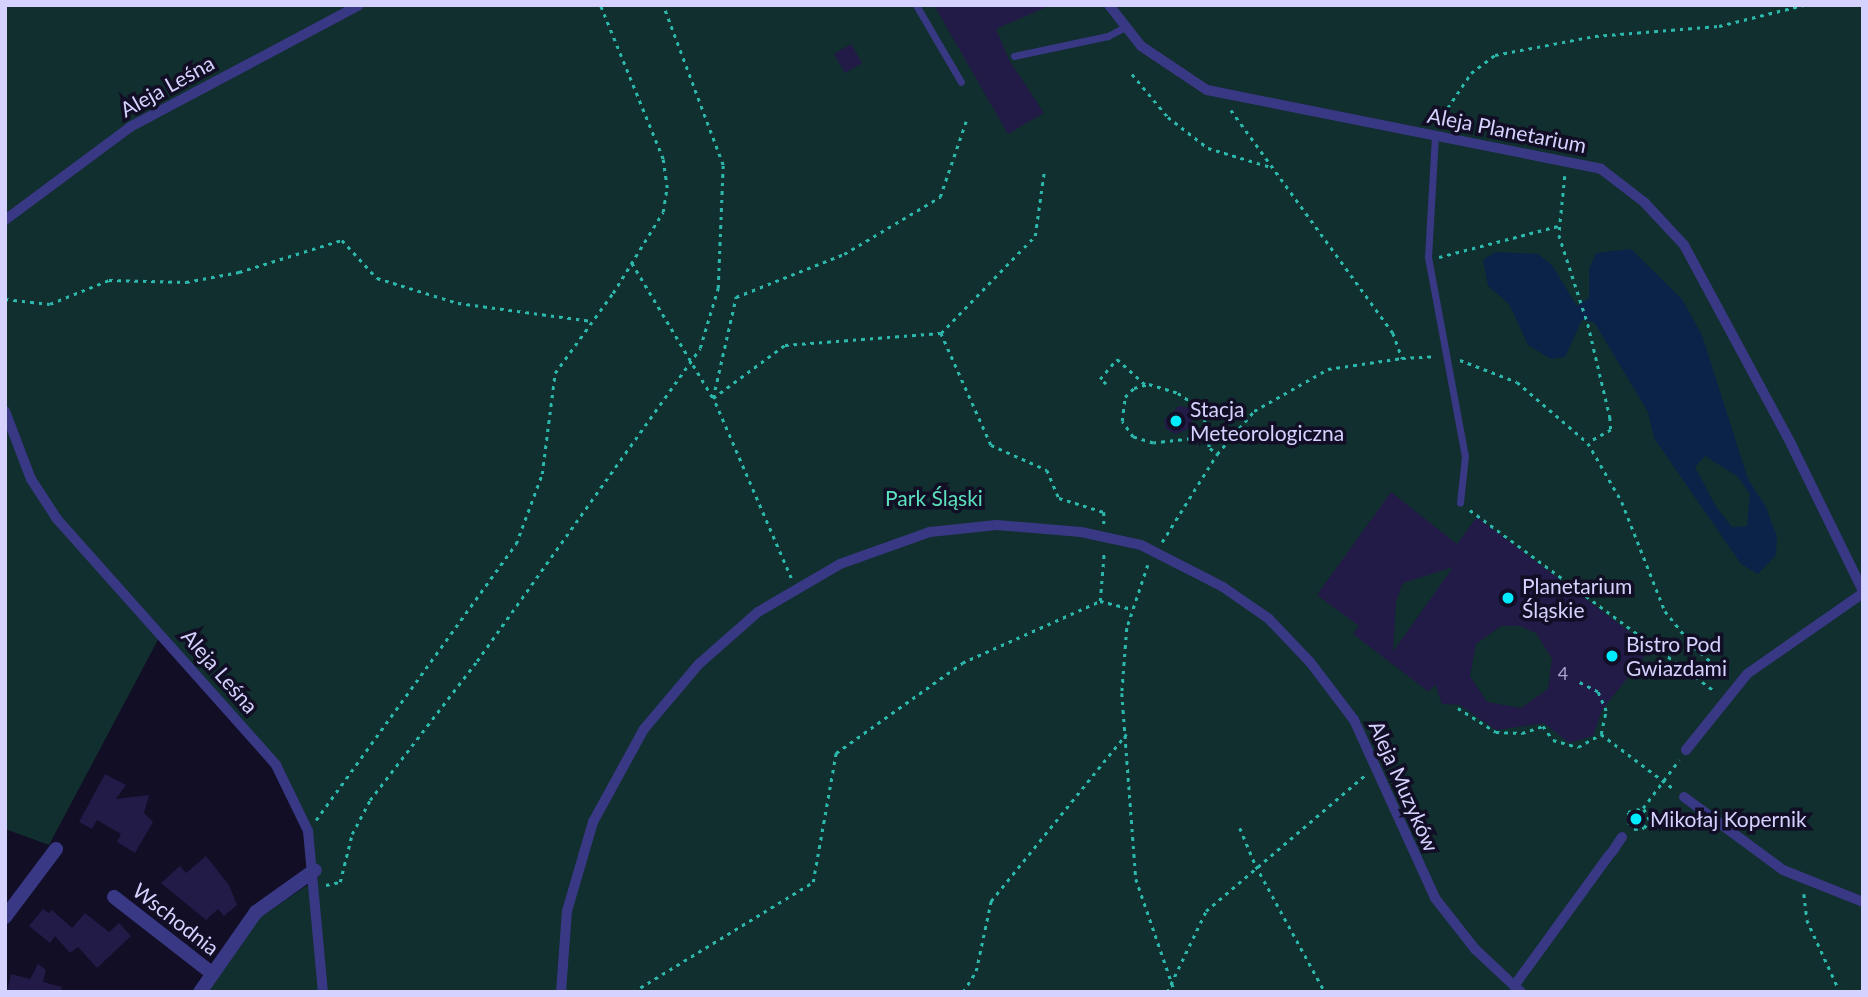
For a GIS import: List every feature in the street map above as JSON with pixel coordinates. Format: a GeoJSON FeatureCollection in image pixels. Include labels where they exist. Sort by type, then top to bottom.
{"type":"FeatureCollection","features":[{"type":"Feature","properties":{"kind":"street","name":"Aleja Leśna"},"geometry":{"type":"LineString","coordinates":[[5,220],[130,127],[359,5]]}},
{"type":"Feature","properties":{"kind":"street","name":"Aleja Planetarium"},"geometry":{"type":"LineString","coordinates":[[1109,5],[1125,27],[1165,66],[1207,90],[1601,169],[1644,202],[1684,246],[1791,444],[1863,592]]}},
{"type":"Feature","properties":{"kind":"street","name":"Aleja Leśna"},"geometry":{"type":"LineString","coordinates":[[5,411],[31,479],[57,519],[276,765],[309,831],[317,887],[317,960],[323,992]]}},
{"type":"Feature","properties":{"kind":"street","name":"Aleja Muzyków"},"geometry":{"type":"LineString","coordinates":[[561,992],[564,933],[579,865],[593,822],[628,753],[663,704],[717,646],[795,587],[863,554],[945,529],[997,525],[1105,537],[1156,552],[1223,587],[1269,619],[1338,696],[1378,764],[1435,898],[1475,949],[1517,989]]}},
{"type":"Feature","properties":{"kind":"street"},"geometry":{"type":"LineString","coordinates":[[1686,750],[1747,674],[1863,592]]}},
{"type":"Feature","properties":{"kind":"street"},"geometry":{"type":"LineString","coordinates":[[1684,797],[1783,870],[1863,902]]}},
{"type":"Feature","properties":{"kind":"street"},"geometry":{"type":"LineString","coordinates":[[1517,989],[1622,837]]}},
{"type":"Feature","properties":{"kind":"street"},"geometry":{"type":"LineString","coordinates":[[5,917],[57,849]]}},
{"type":"Feature","properties":{"kind":"street","name":"Wschodnia"},"geometry":{"type":"LineString","coordinates":[[200,992],[256,912],[315,870]]}},
{"type":"Feature","properties":{"kind":"street","name":"Wschodnia"},"geometry":{"type":"LineString","coordinates":[[114,897],[212,974]]}},
{"type":"Feature","properties":{"kind":"lane"},"geometry":{"type":"LineString","coordinates":[[916,5],[961,82]]}},
{"type":"Feature","properties":{"kind":"lane"},"geometry":{"type":"LineString","coordinates":[[1014,56],[1108,36],[1125,27]]}},
{"type":"Feature","properties":{"kind":"lane"},"geometry":{"type":"LineString","coordinates":[[1436,136],[1428,257],[1465,456],[1460,503]]}},
{"type":"Feature","properties":{"kind":"path"},"geometry":{"type":"LineString","coordinates":[[309,831],[516,544],[542,474],[555,373],[632,263],[663,212],[666,178],[645,108],[600,5]]}},
{"type":"Feature","properties":{"kind":"path"},"geometry":{"type":"LineString","coordinates":[[317,887],[340,882],[352,834],[369,800],[477,661],[700,348],[718,288],[723,165],[663,5]]}},
{"type":"Feature","properties":{"kind":"path"},"geometry":{"type":"LineString","coordinates":[[1436,136],[1440,115],[1456,91],[1495,55],[1595,36],[1719,26],[1804,5]]}},
{"type":"Feature","properties":{"kind":"path"},"geometry":{"type":"LineString","coordinates":[[1132,74],[1168,117],[1208,148],[1271,167]]}},
{"type":"Feature","properties":{"kind":"path"},"geometry":{"type":"LineString","coordinates":[[1230,96],[1231,109],[1393,333],[1402,358]]}},
{"type":"Feature","properties":{"kind":"path"},"geometry":{"type":"LineString","coordinates":[[713,398],[736,297],[844,254],[940,197],[966,121]]}},
{"type":"Feature","properties":{"kind":"path"},"geometry":{"type":"LineString","coordinates":[[1566,162],[1558,226],[1588,324],[1611,430],[1588,443]]}},
{"type":"Feature","properties":{"kind":"path"},"geometry":{"type":"LineString","coordinates":[[713,398],[785,345],[941,333],[1035,236],[1044,172]]}},
{"type":"Feature","properties":{"kind":"path"},"geometry":{"type":"LineString","coordinates":[[1428,257],[1558,226]]}},
{"type":"Feature","properties":{"kind":"path"},"geometry":{"type":"LineString","coordinates":[[5,299],[50,304],[108,280],[186,282],[239,272],[342,240],[377,278],[458,303],[592,321]]}},
{"type":"Feature","properties":{"kind":"path"},"geometry":{"type":"LineString","coordinates":[[632,263],[713,398],[795,587]]}},
{"type":"Feature","properties":{"kind":"path"},"geometry":{"type":"LineString","coordinates":[[941,333],[991,445],[1047,470],[1059,498],[1104,512],[1105,537],[1100,601]]}},
{"type":"Feature","properties":{"kind":"path"},"geometry":{"type":"LineString","coordinates":[[1175,992],[1136,879],[1122,676],[1132,609],[1156,552],[1217,454],[1254,411],[1292,386],[1347,363],[1402,358],[1448,358],[1495,371],[1517,382],[1588,443],[1622,502],[1665,611],[1694,647],[1738,685]]}},
{"type":"Feature","properties":{"kind":"path"},"geometry":{"type":"LineString","coordinates":[[1106,384],[1100,379],[1117,359],[1146,385]]}},
{"type":"Feature","properties":{"kind":"path"},"geometry":{"type":"LineString","coordinates":[[1207,437],[1153,443],[1133,437],[1122,421],[1121,409],[1134,388],[1164,385],[1203,410],[1207,437],[1217,454]]}},
{"type":"Feature","properties":{"kind":"path"},"geometry":{"type":"LineString","coordinates":[[1460,503],[1603,611],[1662,648],[1726,700]]}},
{"type":"Feature","properties":{"kind":"path"},"geometry":{"type":"LineString","coordinates":[[633,992],[813,882],[836,753],[962,663],[1100,601],[1132,609]]}},
{"type":"Feature","properties":{"kind":"path"},"geometry":{"type":"LineString","coordinates":[[1458,708],[1496,732],[1522,733],[1543,726],[1548,736],[1566,746],[1584,746],[1601,734],[1606,720],[1602,699],[1589,686],[1576,681]]}},
{"type":"Feature","properties":{"kind":"path"},"geometry":{"type":"LineString","coordinates":[[963,992],[976,971],[991,901],[1126,734]]}},
{"type":"Feature","properties":{"kind":"path"},"geometry":{"type":"LineString","coordinates":[[1601,734],[1684,797]]}},
{"type":"Feature","properties":{"kind":"path"},"geometry":{"type":"LineString","coordinates":[[1643,808],[1686,750]]}},
{"type":"Feature","properties":{"kind":"path"},"geometry":{"type":"LineString","coordinates":[[1167,992],[1197,922],[1256,866],[1378,764]]}},
{"type":"Feature","properties":{"kind":"path"},"geometry":{"type":"LineString","coordinates":[[1633,807],[1643,808],[1649,820],[1636,830],[1628,824],[1627,815],[1633,807]]}},
{"type":"Feature","properties":{"kind":"path"},"geometry":{"type":"LineString","coordinates":[[1240,828],[1256,866],[1325,992]]}},
{"type":"Feature","properties":{"kind":"path"},"geometry":{"type":"LineString","coordinates":[[1805,880],[1807,920],[1840,992]]}},
{"type":"Feature","properties":{"kind":"green space","name":"Park Śląski"},"geometry":{"type":"Polygon","coordinates":[[[5,5],[1863,5],[1863,992],[207,992],[259,918],[318,878],[310,834],[273,760],[160,636],[49,845],[5,829],[5,5]]]}},
{"type":"Feature","properties":{"kind":"water"},"geometry":{"type":"Polygon","coordinates":[[[1631,249],[1682,299],[1702,335],[1748,479],[1766,507],[1777,537],[1776,555],[1758,574],[1741,564],[1654,438],[1648,412],[1594,322],[1582,320],[1565,357],[1551,359],[1528,345],[1509,304],[1488,286],[1483,260],[1495,252],[1538,254],[1552,265],[1577,306],[1589,298],[1589,269],[1596,253],[1631,249]],[[1705,456],[1695,467],[1717,508],[1732,527],[1747,526],[1750,494],[1737,476],[1705,456]]]}},
{"type":"Feature","properties":{"kind":"building"},"geometry":{"type":"Polygon","coordinates":[[[934,5],[1051,5],[996,29],[1009,60],[1044,113],[1008,134],[934,5]]]}},
{"type":"Feature","properties":{"kind":"building"},"geometry":{"type":"Polygon","coordinates":[[[851,44],[862,63],[845,73],[834,54],[851,44]]]}},
{"type":"Feature","properties":{"kind":"building","name":"Stacja Meteorologiczna"},"geometry":{"type":"Polygon","coordinates":[[[1179,406],[1199,410],[1186,430],[1176,434],[1166,429],[1164,420],[1179,406]]]}},
{"type":"Feature","properties":{"kind":"building","name":"Planetarium Śląskie"},"geometry":{"type":"Polygon","coordinates":[[[1391,492],[1457,544],[1477,517],[1651,648],[1602,710],[1593,736],[1569,743],[1544,723],[1496,730],[1460,705],[1442,704],[1435,684],[1429,692],[1353,634],[1359,626],[1317,595],[1391,492]],[[1453,567],[1403,583],[1396,601],[1393,652],[1453,567]],[[1501,626],[1476,644],[1470,676],[1487,702],[1521,708],[1548,689],[1552,659],[1536,633],[1520,626],[1501,626]]]}},
{"type":"Feature","properties":{"kind":"building"},"geometry":{"type":"Polygon","coordinates":[[[105,774],[126,785],[116,799],[149,795],[144,813],[153,822],[135,853],[117,842],[121,834],[97,820],[92,829],[79,822],[105,774]]]}},
{"type":"Feature","properties":{"kind":"building"},"geometry":{"type":"Polygon","coordinates":[[[206,856],[229,885],[237,905],[224,916],[218,909],[206,920],[161,883],[180,866],[186,873],[206,856]]]}},
{"type":"Feature","properties":{"kind":"building"},"geometry":{"type":"Polygon","coordinates":[[[43,909],[49,913],[52,910],[72,928],[85,913],[109,932],[119,923],[131,936],[97,968],[78,947],[70,953],[55,936],[50,943],[29,926],[43,909]]]}},
{"type":"Feature","properties":{"kind":"building"},"geometry":{"type":"Polygon","coordinates":[[[38,964],[46,970],[43,982],[62,987],[61,992],[7,992],[11,974],[30,979],[38,964]]]}},
{"type":"Feature","properties":{"kind":"place","name":"Stacja Meteorologiczna"},"geometry":{"type":"Point","coordinates":[1176,421]}},
{"type":"Feature","properties":{"kind":"place","name":"Planetarium Śląskie"},"geometry":{"type":"Point","coordinates":[1508,598]}},
{"type":"Feature","properties":{"kind":"place","name":"Bistro Pod Gwiazdami"},"geometry":{"type":"Point","coordinates":[1612,656]}},
{"type":"Feature","properties":{"kind":"place","name":"Mikołaj Kopernik"},"geometry":{"type":"Point","coordinates":[1636,819]}}]}
